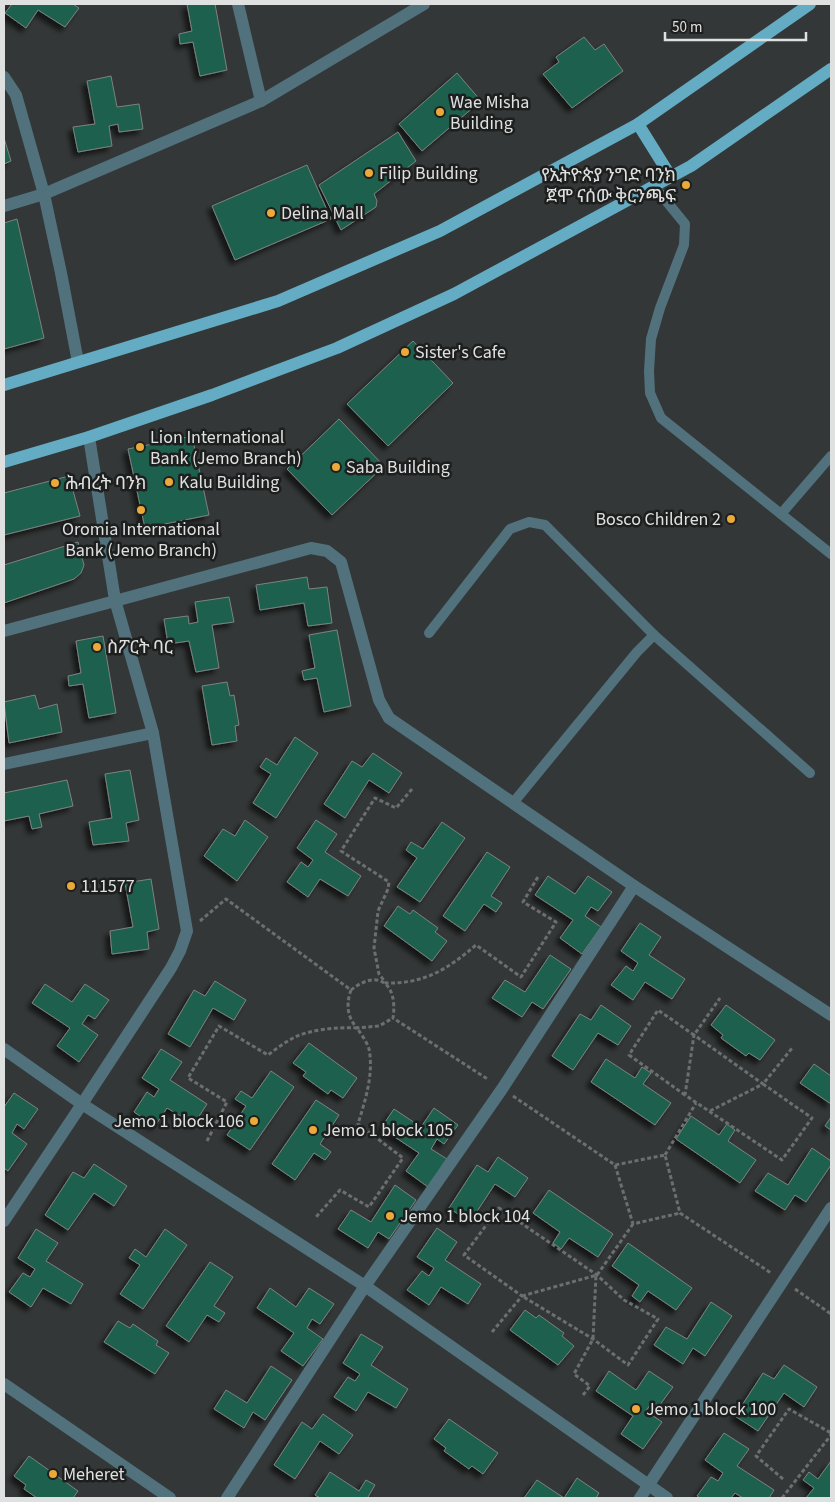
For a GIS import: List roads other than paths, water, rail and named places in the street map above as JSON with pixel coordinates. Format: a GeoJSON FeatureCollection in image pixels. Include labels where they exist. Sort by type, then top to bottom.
{"type":"FeatureCollection","features":[{"type":"Feature","properties":{"kind":"main road"},"geometry":{"type":"LineString","coordinates":[[4,385],[278,301],[440,231],[638,124],[810,4]]}},
{"type":"Feature","properties":{"kind":"main road"},"geometry":{"type":"LineString","coordinates":[[4,462],[90,437],[212,395],[337,348],[454,294],[691,166],[831,69]]}},
{"type":"Feature","properties":{"kind":"main road"},"geometry":{"type":"LineString","coordinates":[[638,124],[671,177]]}},
{"type":"Feature","properties":{"kind":"street"},"geometry":{"type":"LineString","coordinates":[[238,4],[261,101]]}},
{"type":"Feature","properties":{"kind":"street"},"geometry":{"type":"LineString","coordinates":[[4,206],[44,194],[261,101],[424,4]]}},
{"type":"Feature","properties":{"kind":"street"},"geometry":{"type":"LineString","coordinates":[[4,77],[16,95],[44,194],[78,362]]}},
{"type":"Feature","properties":{"kind":"street"},"geometry":{"type":"LineString","coordinates":[[4,1221],[170,968],[180,952],[187,931],[152,733],[115,600],[90,437]]}},
{"type":"Feature","properties":{"kind":"street"},"geometry":{"type":"LineString","coordinates":[[4,631],[311,548],[327,550],[341,562],[379,700],[389,718],[634,886],[831,1015]]}},
{"type":"Feature","properties":{"kind":"street"},"geometry":{"type":"LineString","coordinates":[[4,764],[152,733]]}},
{"type":"Feature","properties":{"kind":"street"},"geometry":{"type":"LineString","coordinates":[[227,1498],[365,1286],[496,1096],[634,886]]}},
{"type":"Feature","properties":{"kind":"street"},"geometry":{"type":"LineString","coordinates":[[4,1049],[82,1104],[365,1286],[667,1498]]}},
{"type":"Feature","properties":{"kind":"street"},"geometry":{"type":"LineString","coordinates":[[640,1498],[831,1208]]}},
{"type":"Feature","properties":{"kind":"street"},"geometry":{"type":"LineString","coordinates":[[4,1384],[170,1498]]}},
{"type":"Feature","properties":{"kind":"lane"},"geometry":{"type":"LineString","coordinates":[[654,186],[685,224],[684,245],[660,308],[652,339],[649,371],[650,393],[661,418],[831,554]]}},
{"type":"Feature","properties":{"kind":"lane"},"geometry":{"type":"LineString","coordinates":[[781,514],[831,456]]}},
{"type":"Feature","properties":{"kind":"lane"},"geometry":{"type":"LineString","coordinates":[[429,633],[510,529],[529,522],[545,525],[654,634],[810,774]]}},
{"type":"Feature","properties":{"kind":"lane"},"geometry":{"type":"LineString","coordinates":[[513,803],[637,652],[654,634]]}},
{"type":"Feature","properties":{"kind":"place","name":"Wae Misha Building"},"geometry":{"type":"Point","coordinates":[440,112]}},
{"type":"Feature","properties":{"kind":"place","name":"Filip Building"},"geometry":{"type":"Point","coordinates":[369,173]}},
{"type":"Feature","properties":{"kind":"place","name":"የኢትዮጵያ ንግድ ባንክ ጀሞ ናሰው ቅርንጫፍ"},"geometry":{"type":"Point","coordinates":[686,185]}},
{"type":"Feature","properties":{"kind":"place","name":"Delina Mall"},"geometry":{"type":"Point","coordinates":[271,213]}},
{"type":"Feature","properties":{"kind":"place","name":"Sister's Cafe"},"geometry":{"type":"Point","coordinates":[405,352]}},
{"type":"Feature","properties":{"kind":"place","name":"Lion International Bank (Jemo Branch)"},"geometry":{"type":"Point","coordinates":[140,447]}},
{"type":"Feature","properties":{"kind":"place","name":"Saba Building"},"geometry":{"type":"Point","coordinates":[336,467]}},
{"type":"Feature","properties":{"kind":"place","name":"Kalu Building"},"geometry":{"type":"Point","coordinates":[169,482]}},
{"type":"Feature","properties":{"kind":"place","name":"ሕብረት ባንክ"},"geometry":{"type":"Point","coordinates":[55,483]}},
{"type":"Feature","properties":{"kind":"place","name":"Oromia International Bank (Jemo Branch)"},"geometry":{"type":"Point","coordinates":[141,510]}},
{"type":"Feature","properties":{"kind":"place","name":"Bosco Children 2"},"geometry":{"type":"Point","coordinates":[731,519]}},
{"type":"Feature","properties":{"kind":"place","name":"ስፖርት ባር"},"geometry":{"type":"Point","coordinates":[97,647]}},
{"type":"Feature","properties":{"kind":"place","name":"111577"},"geometry":{"type":"Point","coordinates":[71,886]}},
{"type":"Feature","properties":{"kind":"place","name":"Jemo 1 block 106"},"geometry":{"type":"Point","coordinates":[254,1121]}},
{"type":"Feature","properties":{"kind":"place","name":"Jemo 1 block 105"},"geometry":{"type":"Point","coordinates":[313,1130]}},
{"type":"Feature","properties":{"kind":"place","name":"Jemo 1 block 104"},"geometry":{"type":"Point","coordinates":[390,1216]}},
{"type":"Feature","properties":{"kind":"place","name":"Jemo 1 block 100"},"geometry":{"type":"Point","coordinates":[636,1409]}},
{"type":"Feature","properties":{"kind":"place","name":"Meheret"},"geometry":{"type":"Point","coordinates":[53,1474]}}]}
